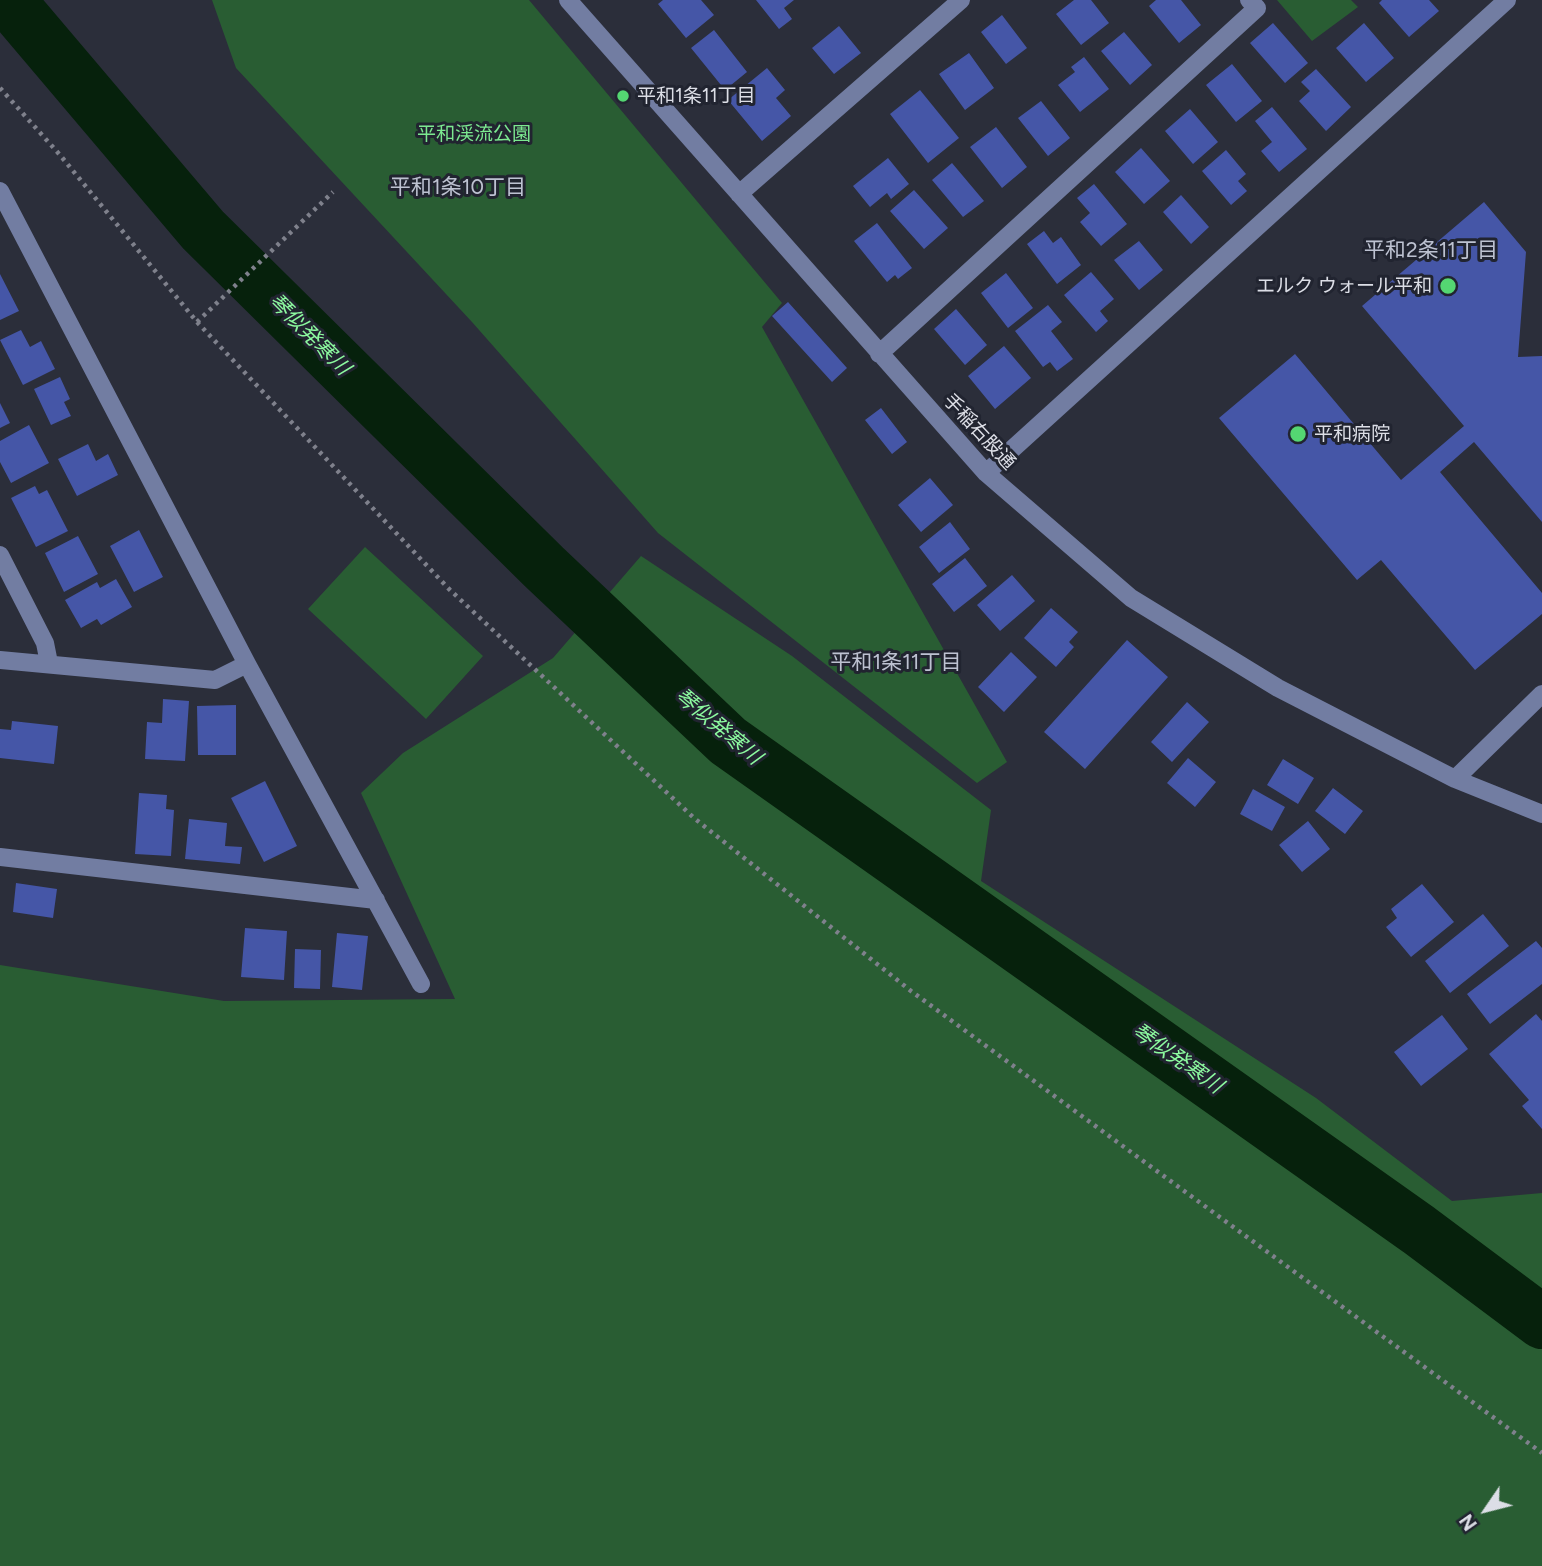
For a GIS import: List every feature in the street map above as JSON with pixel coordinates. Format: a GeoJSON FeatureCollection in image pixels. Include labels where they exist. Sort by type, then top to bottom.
{"type":"FeatureCollection","features":[{"type":"Feature","properties":{"kind":"street","name":"手稲右股通"},"geometry":{"type":"LineString","coordinates":[[568,0],[986,474],[1131,598],[1278,688],[1455,779],[1542,814]]}},
{"type":"Feature","properties":{"kind":"street"},"geometry":{"type":"LineString","coordinates":[[739,194],[961,0]]}},
{"type":"Feature","properties":{"kind":"street"},"geometry":{"type":"LineString","coordinates":[[879,354],[1257,8],[1249,0]]}},
{"type":"Feature","properties":{"kind":"street"},"geometry":{"type":"LineString","coordinates":[[1478,0],[1491,14]]}},
{"type":"Feature","properties":{"kind":"street"},"geometry":{"type":"LineString","coordinates":[[986,474],[1507,0]]}},
{"type":"Feature","properties":{"kind":"street"},"geometry":{"type":"LineString","coordinates":[[0,191],[247,664],[422,984]]}},
{"type":"Feature","properties":{"kind":"street"},"geometry":{"type":"LineString","coordinates":[[0,555],[45,643],[49,663]]}},
{"type":"Feature","properties":{"kind":"street"},"geometry":{"type":"LineString","coordinates":[[0,660],[215,680],[247,664]]}},
{"type":"Feature","properties":{"kind":"street"},"geometry":{"type":"LineString","coordinates":[[1455,779],[1542,694]]}},
{"type":"Feature","properties":{"kind":"street"},"geometry":{"type":"LineString","coordinates":[[0,857],[376,901]]}},
{"type":"Feature","properties":{"kind":"path"},"geometry":{"type":"LineString","coordinates":[[0,88],[60,155],[197,321],[449,589],[694,818],[911,991],[1542,1453]]}},
{"type":"Feature","properties":{"kind":"path"},"geometry":{"type":"LineString","coordinates":[[197,321],[333,192]]}},
{"type":"Feature","properties":{"kind":"green space","name":"平和渓流公園"},"geometry":{"type":"Polygon","coordinates":[[[212,0],[529,0],[782,303],[762,327],[1007,762],[977,783],[658,533],[472,322],[236,68],[212,0]]]}},
{"type":"Feature","properties":{"kind":"green space"},"geometry":{"type":"Polygon","coordinates":[[[1277,0],[1351,0],[1358,7],[1312,41],[1277,0]]]}},
{"type":"Feature","properties":{"kind":"green space"},"geometry":{"type":"Polygon","coordinates":[[[365,547],[483,656],[426,719],[308,609],[365,547]]]}},
{"type":"Feature","properties":{"kind":"green space"},"geometry":{"type":"Polygon","coordinates":[[[641,556],[792,656],[991,810],[981,881],[1316,1098],[1452,1201],[1542,1193],[1542,1566],[0,1566],[0,965],[224,1001],[455,999],[361,793],[403,753],[553,658],[641,556]]]}},
{"type":"Feature","properties":{"kind":"building"},"geometry":{"type":"Polygon","coordinates":[[[663,0],[701,0],[714,15],[686,38],[658,4],[663,0]]]}},
{"type":"Feature","properties":{"kind":"building"},"geometry":{"type":"Polygon","coordinates":[[[756,0],[794,0],[784,8],[792,19],[779,29],[756,0]]]}},
{"type":"Feature","properties":{"kind":"building"},"geometry":{"type":"Polygon","coordinates":[[[1074,0],[1091,0],[1109,23],[1081,45],[1056,14],[1074,0]]]}},
{"type":"Feature","properties":{"kind":"building"},"geometry":{"type":"Polygon","coordinates":[[[1156,0],[1181,0],[1201,25],[1179,43],[1149,6],[1156,0]]]}},
{"type":"Feature","properties":{"kind":"building"},"geometry":{"type":"Polygon","coordinates":[[[1382,0],[1429,0],[1439,11],[1409,37],[1379,3],[1382,0]]]}},
{"type":"Feature","properties":{"kind":"building"},"geometry":{"type":"Polygon","coordinates":[[[1002,15],[1027,48],[1006,64],[981,32],[1002,15]]]}},
{"type":"Feature","properties":{"kind":"building"},"geometry":{"type":"Polygon","coordinates":[[[1273,23],[1308,63],[1285,83],[1250,43],[1273,23]]]}},
{"type":"Feature","properties":{"kind":"building"},"geometry":{"type":"Polygon","coordinates":[[[1364,23],[1394,58],[1366,82],[1336,48],[1364,23]]]}},
{"type":"Feature","properties":{"kind":"building"},"geometry":{"type":"Polygon","coordinates":[[[839,26],[861,53],[834,74],[812,48],[839,26]]]}},
{"type":"Feature","properties":{"kind":"building"},"geometry":{"type":"Polygon","coordinates":[[[714,30],[747,72],[725,90],[691,48],[714,30]]]}},
{"type":"Feature","properties":{"kind":"building"},"geometry":{"type":"Polygon","coordinates":[[[1124,32],[1152,65],[1130,85],[1101,51],[1124,32]]]}},
{"type":"Feature","properties":{"kind":"building"},"geometry":{"type":"Polygon","coordinates":[[[969,53],[994,88],[965,110],[939,74],[969,53]]]}},
{"type":"Feature","properties":{"kind":"building"},"geometry":{"type":"Polygon","coordinates":[[[1084,57],[1109,89],[1080,112],[1058,85],[1075,72],[1071,67],[1084,57]]]}},
{"type":"Feature","properties":{"kind":"building"},"geometry":{"type":"Polygon","coordinates":[[[1232,64],[1262,101],[1236,122],[1206,85],[1232,64]]]}},
{"type":"Feature","properties":{"kind":"building"},"geometry":{"type":"Polygon","coordinates":[[[767,68],[785,90],[776,98],[791,116],[762,141],[728,100],[767,68]]]}},
{"type":"Feature","properties":{"kind":"building"},"geometry":{"type":"Polygon","coordinates":[[[1316,69],[1351,107],[1326,131],[1299,101],[1310,91],[1301,82],[1316,69]]]}},
{"type":"Feature","properties":{"kind":"building"},"geometry":{"type":"Polygon","coordinates":[[[920,90],[959,138],[928,163],[890,114],[920,90]]]}},
{"type":"Feature","properties":{"kind":"building"},"geometry":{"type":"Polygon","coordinates":[[[1041,101],[1070,138],[1048,156],[1018,118],[1041,101]]]}},
{"type":"Feature","properties":{"kind":"building"},"geometry":{"type":"Polygon","coordinates":[[[1272,107],[1307,149],[1279,172],[1261,151],[1272,142],[1255,121],[1272,107]]]}},
{"type":"Feature","properties":{"kind":"building"},"geometry":{"type":"Polygon","coordinates":[[[1190,109],[1218,142],[1193,164],[1165,131],[1190,109]]]}},
{"type":"Feature","properties":{"kind":"building"},"geometry":{"type":"Polygon","coordinates":[[[996,127],[1027,167],[1002,188],[970,147],[996,127]]]}},
{"type":"Feature","properties":{"kind":"building"},"geometry":{"type":"Polygon","coordinates":[[[1141,148],[1170,181],[1144,204],[1115,172],[1141,148]]]}},
{"type":"Feature","properties":{"kind":"building"},"geometry":{"type":"Polygon","coordinates":[[[1226,150],[1246,174],[1238,181],[1247,191],[1231,205],[1202,171],[1226,150]]]}},
{"type":"Feature","properties":{"kind":"building"},"geometry":{"type":"Polygon","coordinates":[[[888,158],[909,184],[891,199],[887,193],[870,207],[853,186],[888,158]]]}},
{"type":"Feature","properties":{"kind":"building"},"geometry":{"type":"Polygon","coordinates":[[[952,163],[984,201],[963,217],[932,180],[952,163]]]}},
{"type":"Feature","properties":{"kind":"building"},"geometry":{"type":"Polygon","coordinates":[[[1094,184],[1127,224],[1101,246],[1080,222],[1090,213],[1077,198],[1094,184]]]}},
{"type":"Feature","properties":{"kind":"building"},"geometry":{"type":"Polygon","coordinates":[[[914,190],[948,228],[924,249],[890,211],[914,190]]]}},
{"type":"Feature","properties":{"kind":"building"},"geometry":{"type":"Polygon","coordinates":[[[1181,195],[1209,227],[1191,244],[1163,212],[1181,195]]]}},
{"type":"Feature","properties":{"kind":"building","name":"平和病院"},"geometry":{"type":"Polygon","coordinates":[[[1484,202],[1526,252],[1518,357],[1542,356],[1542,522],[1474,442],[1440,472],[1542,593],[1542,614],[1475,670],[1381,560],[1357,580],[1219,418],[1295,354],[1401,480],[1464,426],[1362,306],[1484,202]]]}},
{"type":"Feature","properties":{"kind":"building"},"geometry":{"type":"Polygon","coordinates":[[[877,223],[912,268],[898,279],[895,275],[887,282],[854,241],[877,223]]]}},
{"type":"Feature","properties":{"kind":"building"},"geometry":{"type":"Polygon","coordinates":[[[1044,231],[1053,243],[1061,237],[1081,265],[1057,284],[1027,244],[1044,231]]]}},
{"type":"Feature","properties":{"kind":"building"},"geometry":{"type":"Polygon","coordinates":[[[1139,241],[1163,270],[1139,290],[1114,260],[1139,241]]]}},
{"type":"Feature","properties":{"kind":"building"},"geometry":{"type":"Polygon","coordinates":[[[1091,272],[1114,299],[1100,311],[1108,321],[1096,332],[1064,295],[1091,272]]]}},
{"type":"Feature","properties":{"kind":"building"},"geometry":{"type":"Polygon","coordinates":[[[1006,273],[1033,308],[1008,328],[981,293],[1006,273]]]}},
{"type":"Feature","properties":{"kind":"building"},"geometry":{"type":"Polygon","coordinates":[[[0,274],[19,311],[0,320],[0,274]]]}},
{"type":"Feature","properties":{"kind":"building"},"geometry":{"type":"Polygon","coordinates":[[[788,302],[847,368],[832,382],[772,316],[788,302]]]}},
{"type":"Feature","properties":{"kind":"building"},"geometry":{"type":"Polygon","coordinates":[[[1048,305],[1062,322],[1051,331],[1073,359],[1057,371],[1050,362],[1043,367],[1015,331],[1048,305]]]}},
{"type":"Feature","properties":{"kind":"building"},"geometry":{"type":"Polygon","coordinates":[[[956,309],[987,345],[965,365],[934,329],[956,309]]]}},
{"type":"Feature","properties":{"kind":"building"},"geometry":{"type":"Polygon","coordinates":[[[21,330],[30,347],[41,341],[55,369],[23,385],[0,340],[21,330]]]}},
{"type":"Feature","properties":{"kind":"building"},"geometry":{"type":"Polygon","coordinates":[[[1004,346],[1031,378],[995,409],[968,376],[1004,346]]]}},
{"type":"Feature","properties":{"kind":"building"},"geometry":{"type":"Polygon","coordinates":[[[60,377],[70,399],[64,402],[71,416],[51,425],[34,389],[60,377]]]}},
{"type":"Feature","properties":{"kind":"building"},"geometry":{"type":"Polygon","coordinates":[[[0,403],[10,423],[0,428],[0,403]]]}},
{"type":"Feature","properties":{"kind":"building"},"geometry":{"type":"Polygon","coordinates":[[[881,408],[907,442],[892,454],[865,420],[881,408]]]}},
{"type":"Feature","properties":{"kind":"building"},"geometry":{"type":"Polygon","coordinates":[[[29,425],[49,463],[11,483],[0,462],[0,441],[29,425]]]}},
{"type":"Feature","properties":{"kind":"building"},"geometry":{"type":"Polygon","coordinates":[[[88,444],[96,461],[108,454],[118,475],[77,496],[58,459],[88,444]]]}},
{"type":"Feature","properties":{"kind":"building"},"geometry":{"type":"Polygon","coordinates":[[[930,478],[953,505],[921,532],[898,505],[930,478]]]}},
{"type":"Feature","properties":{"kind":"building"},"geometry":{"type":"Polygon","coordinates":[[[35,486],[39,494],[47,490],[68,531],[36,547],[11,498],[35,486]]]}},
{"type":"Feature","properties":{"kind":"building"},"geometry":{"type":"Polygon","coordinates":[[[950,522],[970,549],[939,573],[919,547],[950,522]]]}},
{"type":"Feature","properties":{"kind":"building"},"geometry":{"type":"Polygon","coordinates":[[[139,530],[163,577],[134,592],[110,546],[139,530]]]}},
{"type":"Feature","properties":{"kind":"building"},"geometry":{"type":"Polygon","coordinates":[[[78,536],[98,574],[64,592],[45,553],[78,536]]]}},
{"type":"Feature","properties":{"kind":"building"},"geometry":{"type":"Polygon","coordinates":[[[965,558],[987,586],[954,612],[932,584],[965,558]]]}},
{"type":"Feature","properties":{"kind":"building"},"geometry":{"type":"Polygon","coordinates":[[[1012,575],[1035,601],[1000,631],[977,605],[1012,575]]]}},
{"type":"Feature","properties":{"kind":"building"},"geometry":{"type":"Polygon","coordinates":[[[116,579],[132,607],[101,625],[97,619],[81,628],[65,600],[97,582],[100,588],[116,579]]]}},
{"type":"Feature","properties":{"kind":"building"},"geometry":{"type":"Polygon","coordinates":[[[1051,608],[1078,632],[1069,642],[1074,647],[1056,667],[1024,638],[1051,608]]]}},
{"type":"Feature","properties":{"kind":"building"},"geometry":{"type":"Polygon","coordinates":[[[1127,640],[1168,677],[1085,769],[1044,732],[1127,640]]]}},
{"type":"Feature","properties":{"kind":"building"},"geometry":{"type":"Polygon","coordinates":[[[1011,652],[1037,677],[1004,712],[978,687],[1011,652]]]}},
{"type":"Feature","properties":{"kind":"building"},"geometry":{"type":"Polygon","coordinates":[[[163,699],[189,701],[185,761],[145,759],[147,722],[162,723],[163,699]]]}},
{"type":"Feature","properties":{"kind":"building"},"geometry":{"type":"Polygon","coordinates":[[[1187,702],[1209,722],[1172,762],[1151,742],[1187,702]]]}},
{"type":"Feature","properties":{"kind":"building"},"geometry":{"type":"Polygon","coordinates":[[[236,705],[236,755],[198,755],[197,706],[236,705]]]}},
{"type":"Feature","properties":{"kind":"building"},"geometry":{"type":"Polygon","coordinates":[[[12,721],[58,726],[54,764],[0,758],[0,729],[11,730],[12,721]]]}},
{"type":"Feature","properties":{"kind":"building"},"geometry":{"type":"Polygon","coordinates":[[[1188,758],[1216,782],[1195,807],[1167,783],[1188,758]]]}},
{"type":"Feature","properties":{"kind":"building"},"geometry":{"type":"Polygon","coordinates":[[[1283,759],[1314,778],[1298,804],[1267,785],[1283,759]]]}},
{"type":"Feature","properties":{"kind":"building"},"geometry":{"type":"Polygon","coordinates":[[[265,781],[297,846],[264,862],[231,798],[265,781]]]}},
{"type":"Feature","properties":{"kind":"building"},"geometry":{"type":"Polygon","coordinates":[[[1333,788],[1363,811],[1345,834],[1315,811],[1333,788]]]}},
{"type":"Feature","properties":{"kind":"building"},"geometry":{"type":"Polygon","coordinates":[[[1253,789],[1285,807],[1272,831],[1240,814],[1253,789]]]}},
{"type":"Feature","properties":{"kind":"building"},"geometry":{"type":"Polygon","coordinates":[[[139,793],[167,795],[166,809],[174,810],[171,856],[135,854],[139,793]]]}},
{"type":"Feature","properties":{"kind":"building"},"geometry":{"type":"Polygon","coordinates":[[[189,819],[227,823],[225,846],[242,847],[240,864],[185,859],[189,819]]]}},
{"type":"Feature","properties":{"kind":"building"},"geometry":{"type":"Polygon","coordinates":[[[1308,821],[1330,849],[1302,872],[1279,845],[1308,821]]]}},
{"type":"Feature","properties":{"kind":"building"},"geometry":{"type":"Polygon","coordinates":[[[16,883],[57,889],[53,918],[13,912],[16,883]]]}},
{"type":"Feature","properties":{"kind":"building"},"geometry":{"type":"Polygon","coordinates":[[[1422,884],[1454,922],[1411,957],[1386,927],[1397,918],[1391,909],[1422,884]]]}},
{"type":"Feature","properties":{"kind":"building"},"geometry":{"type":"Polygon","coordinates":[[[1483,914],[1509,946],[1450,993],[1425,961],[1483,914]]]}},
{"type":"Feature","properties":{"kind":"building"},"geometry":{"type":"Polygon","coordinates":[[[245,928],[287,931],[284,980],[241,977],[245,928]]]}},
{"type":"Feature","properties":{"kind":"building"},"geometry":{"type":"Polygon","coordinates":[[[337,933],[368,936],[362,990],[332,987],[337,933]]]}},
{"type":"Feature","properties":{"kind":"building"},"geometry":{"type":"Polygon","coordinates":[[[1536,941],[1542,948],[1542,984],[1490,1024],[1467,994],[1536,941]]]}},
{"type":"Feature","properties":{"kind":"building"},"geometry":{"type":"Polygon","coordinates":[[[295,949],[321,950],[320,989],[294,988],[295,949]]]}},
{"type":"Feature","properties":{"kind":"building"},"geometry":{"type":"Polygon","coordinates":[[[1536,1014],[1542,1021],[1542,1129],[1522,1106],[1529,1100],[1489,1054],[1536,1014]]]}},
{"type":"Feature","properties":{"kind":"building"},"geometry":{"type":"Polygon","coordinates":[[[1442,1015],[1468,1049],[1421,1086],[1394,1052],[1442,1015]]]}},
{"type":"Feature","properties":{"kind":"waterway","name":"琴似発寒川"},"geometry":{"type":"LineString","coordinates":[[8,0],[203,230],[544,567],[728,741],[1419,1230],[1542,1322]]}},
{"type":"Feature","properties":{"kind":"place","name":"平和1条11丁目"},"geometry":{"type":"Point","coordinates":[623,96]}},
{"type":"Feature","properties":{"kind":"place","name":"エルク ウォール平和"},"geometry":{"type":"Point","coordinates":[1448,286]}},
{"type":"Feature","properties":{"kind":"place","name":"平和病院"},"geometry":{"type":"Point","coordinates":[1298,434]}},
{"type":"Feature","properties":{"kind":"district","name":"平和1条10丁目"},"geometry":{"type":"Point","coordinates":[458,188]}},
{"type":"Feature","properties":{"kind":"district","name":"平和2条11丁目"},"geometry":{"type":"Point","coordinates":[1431,251]}},
{"type":"Feature","properties":{"kind":"district","name":"平和1条11丁目"},"geometry":{"type":"Point","coordinates":[896,663]}}]}
